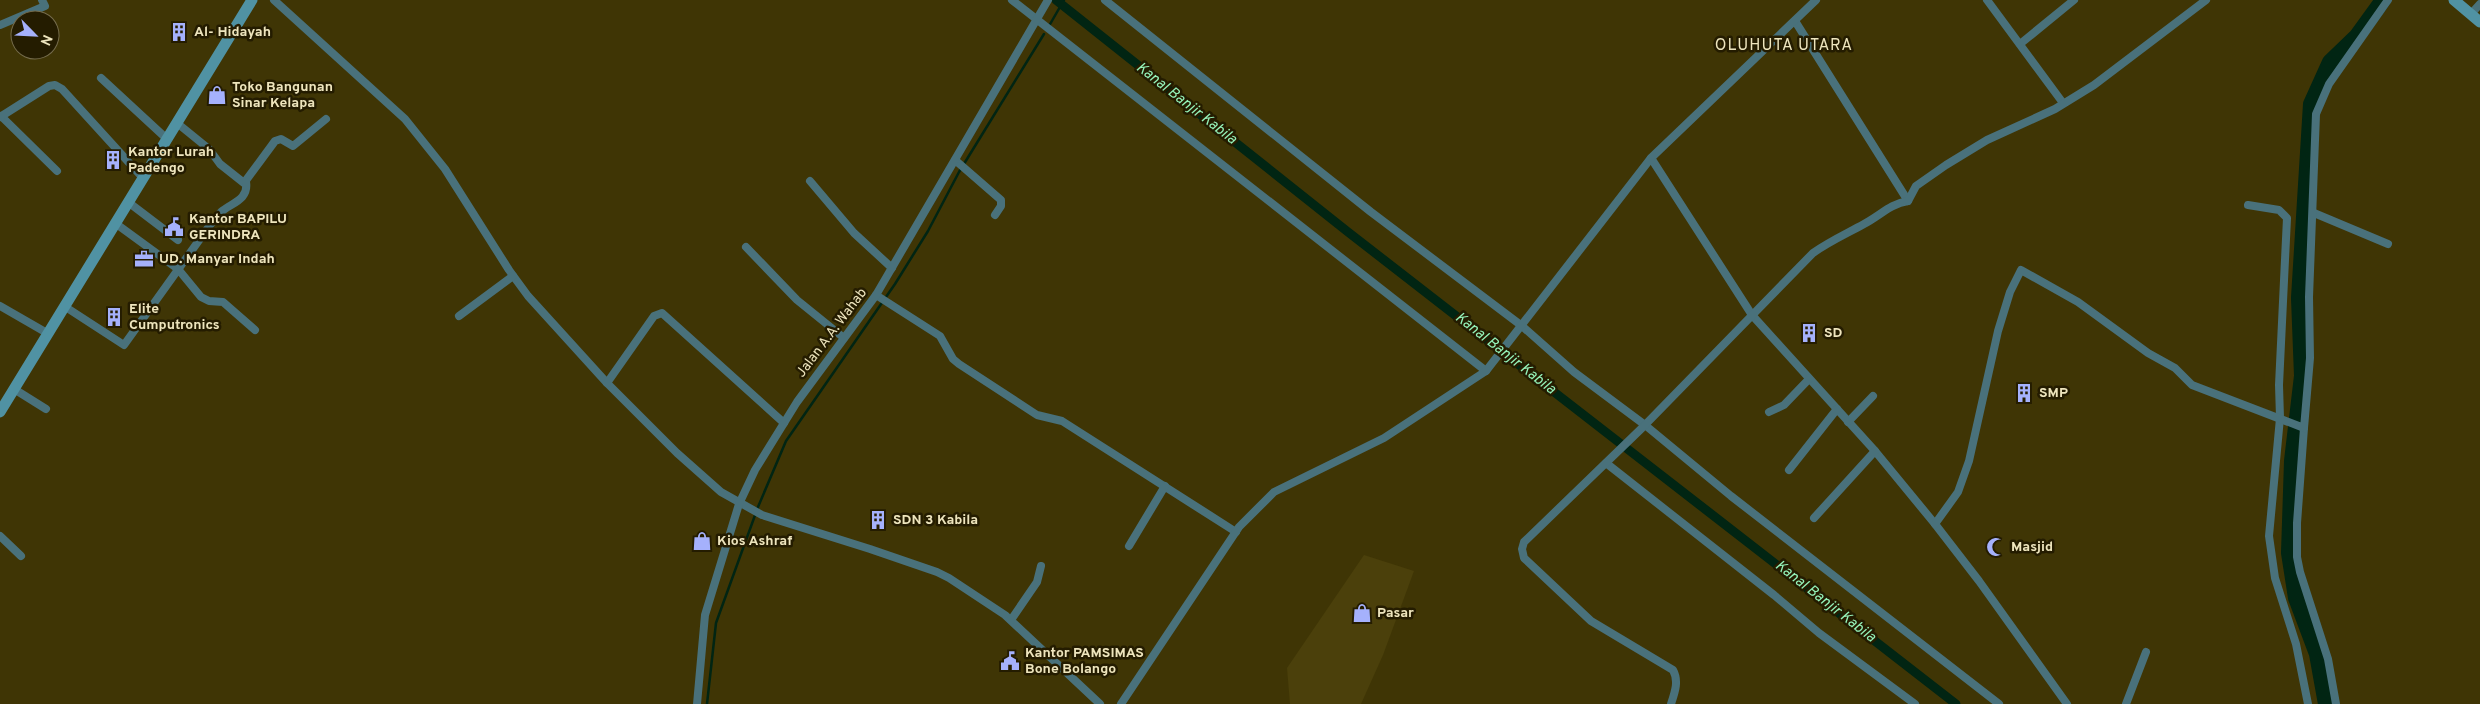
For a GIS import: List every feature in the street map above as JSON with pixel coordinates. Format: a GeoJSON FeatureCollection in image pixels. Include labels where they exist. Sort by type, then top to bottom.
{"type":"FeatureCollection","features":[{"type":"Feature","properties":{"kind":"main road"},"geometry":{"type":"LineString","coordinates":[[0,412],[252,0]]}},
{"type":"Feature","properties":{"kind":"main road"},"geometry":{"type":"LineString","coordinates":[[2454,0],[2476,18]]}},
{"type":"Feature","properties":{"kind":"street"},"geometry":{"type":"LineString","coordinates":[[0,25],[45,6],[42,0]]}},
{"type":"Feature","properties":{"kind":"street"},"geometry":{"type":"LineString","coordinates":[[274,0],[404,119],[445,169],[513,276],[607,382],[677,453],[721,492],[738,504],[762,514],[937,572],[978,596],[1011,620],[1100,704]]}},
{"type":"Feature","properties":{"kind":"street"},"geometry":{"type":"LineString","coordinates":[[1012,0],[1489,368]]}},
{"type":"Feature","properties":{"kind":"street","name":"Jalan A.A. Wahab"},"geometry":{"type":"LineString","coordinates":[[697,704],[705,616],[738,504],[784,423],[844,338],[881,299],[892,268],[957,162],[1048,0]]}},
{"type":"Feature","properties":{"kind":"street"},"geometry":{"type":"LineString","coordinates":[[1105,0],[1519,330],[1999,704]]}},
{"type":"Feature","properties":{"kind":"street"},"geometry":{"type":"LineString","coordinates":[[1121,704],[1236,532],[1274,492],[1384,438],[1489,368],[1650,158],[1816,0]]}},
{"type":"Feature","properties":{"kind":"street"},"geometry":{"type":"LineString","coordinates":[[1987,0],[2064,103]]}},
{"type":"Feature","properties":{"kind":"street"},"geometry":{"type":"LineString","coordinates":[[2020,44],[2074,0]]}},
{"type":"Feature","properties":{"kind":"street"},"geometry":{"type":"LineString","coordinates":[[1671,704],[1676,684],[1676,676],[1673,670],[1591,621],[1524,558],[1524,542],[1606,464],[1813,253],[1825,244],[1881,215],[1894,204],[1908,201],[1916,186],[1966,151],[2064,103],[2094,85],[2206,0]]}},
{"type":"Feature","properties":{"kind":"street"},"geometry":{"type":"LineString","coordinates":[[2336,704],[2328,659],[2297,557],[2302,427],[2310,358],[2309,297],[2314,213],[2316,114],[2320,100],[2342,64],[2388,0]]}},
{"type":"Feature","properties":{"kind":"street"},"geometry":{"type":"LineString","coordinates":[[2476,18],[2480,4]]}},
{"type":"Feature","properties":{"kind":"street"},"geometry":{"type":"LineString","coordinates":[[1794,21],[1908,201]]}},
{"type":"Feature","properties":{"kind":"street"},"geometry":{"type":"LineString","coordinates":[[100,78],[167,139]]}},
{"type":"Feature","properties":{"kind":"street"},"geometry":{"type":"LineString","coordinates":[[56,171],[0,116],[49,86],[55,85],[62,89],[143,178]]}},
{"type":"Feature","properties":{"kind":"street"},"geometry":{"type":"LineString","coordinates":[[64,306],[124,345],[221,212],[241,199],[247,188],[246,182],[275,140],[281,139],[293,146],[326,119]]}},
{"type":"Feature","properties":{"kind":"street"},"geometry":{"type":"LineString","coordinates":[[177,123],[209,149],[220,164],[242,182],[246,182]]}},
{"type":"Feature","properties":{"kind":"street"},"geometry":{"type":"LineString","coordinates":[[1650,158],[1752,315],[1875,451],[1935,524],[1979,581],[2067,704]]}},
{"type":"Feature","properties":{"kind":"street"},"geometry":{"type":"LineString","coordinates":[[957,162],[966,172],[1001,200],[1001,206],[995,215]]}},
{"type":"Feature","properties":{"kind":"street"},"geometry":{"type":"LineString","coordinates":[[810,181],[854,233],[892,268]]}},
{"type":"Feature","properties":{"kind":"street"},"geometry":{"type":"LineString","coordinates":[[128,202],[178,240]]}},
{"type":"Feature","properties":{"kind":"street"},"geometry":{"type":"LineString","coordinates":[[2248,204],[2279,210],[2287,218],[2279,385],[2283,420],[2270,513],[2271,560],[2296,644],[2308,704]]}},
{"type":"Feature","properties":{"kind":"street"},"geometry":{"type":"LineString","coordinates":[[2314,213],[2388,244]]}},
{"type":"Feature","properties":{"kind":"street"},"geometry":{"type":"LineString","coordinates":[[115,223],[178,269],[201,297],[209,301],[223,302],[255,330]]}},
{"type":"Feature","properties":{"kind":"street"},"geometry":{"type":"LineString","coordinates":[[746,247],[797,300],[844,338]]}},
{"type":"Feature","properties":{"kind":"street"},"geometry":{"type":"LineString","coordinates":[[1935,524],[1958,492],[1969,461],[1998,331],[2010,292],[2021,270],[2078,302],[2148,353],[2175,368],[2192,386],[2302,427]]}},
{"type":"Feature","properties":{"kind":"street"},"geometry":{"type":"LineString","coordinates":[[459,316],[513,276]]}},
{"type":"Feature","properties":{"kind":"street"},"geometry":{"type":"LineString","coordinates":[[881,299],[940,336],[953,359],[960,364],[1032,411],[1062,421],[1236,532]]}},
{"type":"Feature","properties":{"kind":"street"},"geometry":{"type":"LineString","coordinates":[[0,306],[47,333]]}},
{"type":"Feature","properties":{"kind":"street"},"geometry":{"type":"LineString","coordinates":[[607,382],[654,316],[662,313],[784,423]]}},
{"type":"Feature","properties":{"kind":"street"},"geometry":{"type":"LineString","coordinates":[[1769,412],[1784,405],[1809,379]]}},
{"type":"Feature","properties":{"kind":"street"},"geometry":{"type":"LineString","coordinates":[[14,389],[46,409]]}},
{"type":"Feature","properties":{"kind":"street"},"geometry":{"type":"LineString","coordinates":[[1848,422],[1873,396]]}},
{"type":"Feature","properties":{"kind":"street"},"geometry":{"type":"LineString","coordinates":[[1790,470],[1836,409]]}},
{"type":"Feature","properties":{"kind":"street"},"geometry":{"type":"LineString","coordinates":[[1814,518],[1875,451]]}},
{"type":"Feature","properties":{"kind":"street"},"geometry":{"type":"LineString","coordinates":[[1606,464],[1774,594],[1819,633],[1915,704]]}},
{"type":"Feature","properties":{"kind":"street"},"geometry":{"type":"LineString","coordinates":[[1129,546],[1166,486]]}},
{"type":"Feature","properties":{"kind":"street"},"geometry":{"type":"LineString","coordinates":[[0,536],[21,556]]}},
{"type":"Feature","properties":{"kind":"street"},"geometry":{"type":"LineString","coordinates":[[1011,620],[1037,582],[1041,566]]}},
{"type":"Feature","properties":{"kind":"street"},"geometry":{"type":"LineString","coordinates":[[2126,704],[2146,652]]}},
{"type":"Feature","properties":{"kind":"shaded area","name":"Pasar"},"geometry":{"type":"Polygon","coordinates":[[[1364,555],[1414,571],[1383,655],[1361,704],[1290,704],[1287,668],[1364,555]]]}},
{"type":"Feature","properties":{"kind":"waterway","name":"Kanal Banjir Kabila"},"geometry":{"type":"LineString","coordinates":[[1056,0],[1348,232],[1956,704]]}},
{"type":"Feature","properties":{"kind":"waterway"},"geometry":{"type":"LineString","coordinates":[[1049,26],[1064,0]]}},
{"type":"Feature","properties":{"kind":"waterway"},"geometry":{"type":"LineString","coordinates":[[2326,704],[2317,654],[2296,598],[2289,553],[2292,461],[2302,376],[2299,298],[2311,104],[2330,62],[2357,36],[2383,0]]}},
{"type":"Feature","properties":{"kind":"waterway"},"geometry":{"type":"LineString","coordinates":[[707,704],[716,623],[758,507],[786,441],[895,284],[928,231],[959,172],[1044,34]]}},
{"type":"Feature","properties":{"kind":"place","name":"Al- Hidayah"},"geometry":{"type":"Point","coordinates":[179,32]}},
{"type":"Feature","properties":{"kind":"place","name":"Toko Bangunan Sinar Kelapa"},"geometry":{"type":"Point","coordinates":[217,95]}},
{"type":"Feature","properties":{"kind":"place","name":"Kantor Lurah Padengo"},"geometry":{"type":"Point","coordinates":[113,160]}},
{"type":"Feature","properties":{"kind":"place","name":"Kantor BAPILU GERINDRA"},"geometry":{"type":"Point","coordinates":[174,227]}},
{"type":"Feature","properties":{"kind":"place","name":"UD. Manyar Indah"},"geometry":{"type":"Point","coordinates":[144,259]}},
{"type":"Feature","properties":{"kind":"place","name":"Elite Cumputronics"},"geometry":{"type":"Point","coordinates":[114,317]}},
{"type":"Feature","properties":{"kind":"place","name":"SD"},"geometry":{"type":"Point","coordinates":[1809,333]}},
{"type":"Feature","properties":{"kind":"place","name":"SMP"},"geometry":{"type":"Point","coordinates":[2024,393]}},
{"type":"Feature","properties":{"kind":"place","name":"SDN 3 Kabila"},"geometry":{"type":"Point","coordinates":[878,520]}},
{"type":"Feature","properties":{"kind":"place","name":"Kios Ashraf"},"geometry":{"type":"Point","coordinates":[702,541]}},
{"type":"Feature","properties":{"kind":"place","name":"Masjid"},"geometry":{"type":"Point","coordinates":[1996,547]}},
{"type":"Feature","properties":{"kind":"place","name":"Pasar"},"geometry":{"type":"Point","coordinates":[1362,613]}},
{"type":"Feature","properties":{"kind":"place","name":"Kantor PAMSIMAS Bone Bolango"},"geometry":{"type":"Point","coordinates":[1010,661]}},
{"type":"Feature","properties":{"kind":"district","name":"OLUHUTA UTARA"},"geometry":{"type":"Point","coordinates":[1784,46]}}]}
